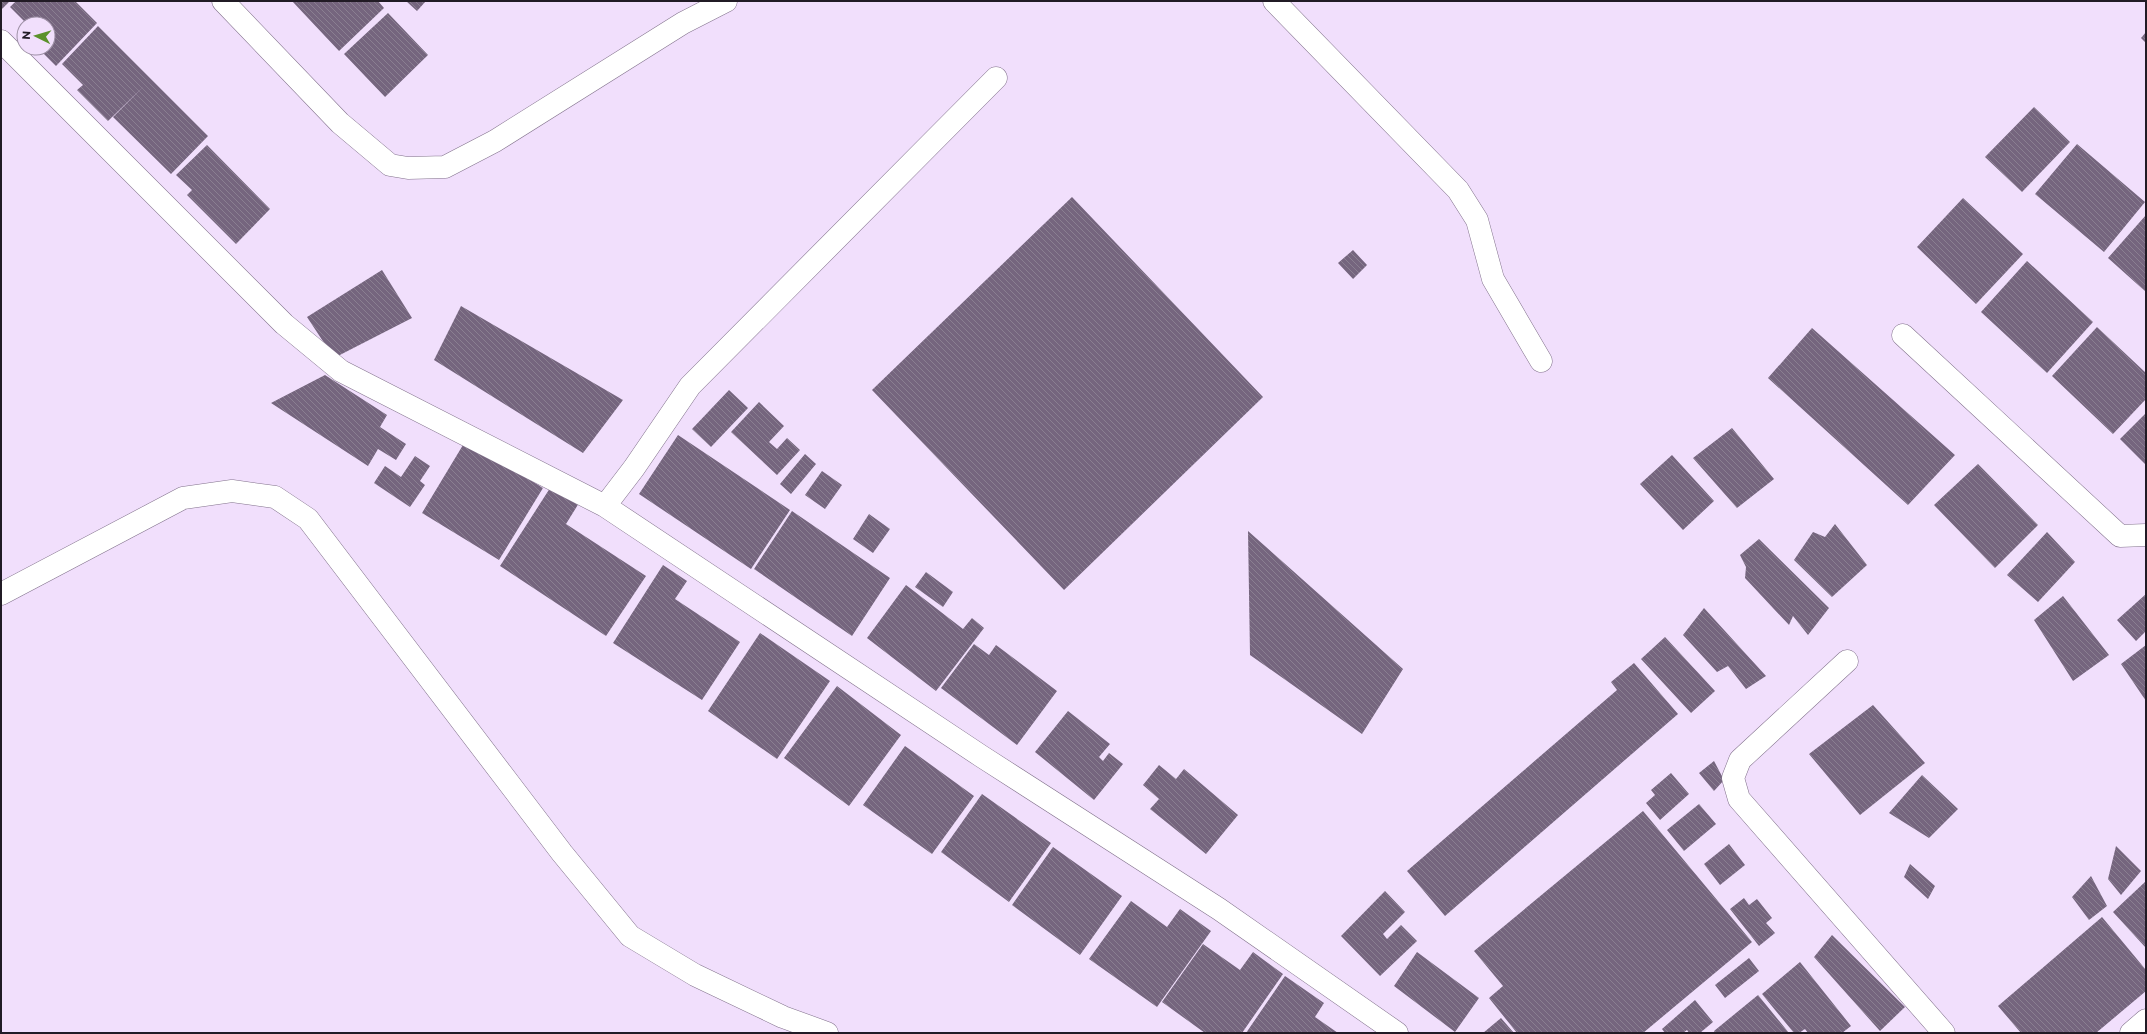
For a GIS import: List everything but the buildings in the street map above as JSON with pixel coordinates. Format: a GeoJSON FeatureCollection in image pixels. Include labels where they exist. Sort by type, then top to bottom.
{"type":"FeatureCollection","features":[{"type":"Feature","properties":{"kind":"street"},"geometry":{"type":"LineString","coordinates":[[222,1],[340,123],[390,165],[408,168],[445,167],[489,144],[684,23],[726,1]]}},
{"type":"Feature","properties":{"kind":"street"},"geometry":{"type":"LineString","coordinates":[[1274,1],[1458,190],[1477,220],[1493,280],[1541,361]]}},
{"type":"Feature","properties":{"kind":"street"},"geometry":{"type":"LineString","coordinates":[[1,41],[284,324],[341,371],[605,506],[981,756],[1219,909],[1397,1033]]}},
{"type":"Feature","properties":{"kind":"street"},"geometry":{"type":"LineString","coordinates":[[605,506],[634,468],[690,386],[996,78]]}},
{"type":"Feature","properties":{"kind":"street"},"geometry":{"type":"LineString","coordinates":[[1903,335],[2120,536],[2146,535]]}},
{"type":"Feature","properties":{"kind":"street"},"geometry":{"type":"LineString","coordinates":[[1,594],[183,498],[232,491],[275,496],[308,519],[562,853],[630,936],[695,975],[784,1018],[827,1033]]}},
{"type":"Feature","properties":{"kind":"street"},"geometry":{"type":"LineString","coordinates":[[1847,661],[1740,760],[1733,778],[1739,799],[1944,1033]]}},
{"type":"Feature","properties":{"kind":"street"},"geometry":{"type":"LineString","coordinates":[[2131,1033],[2146,1020]]}}]}
